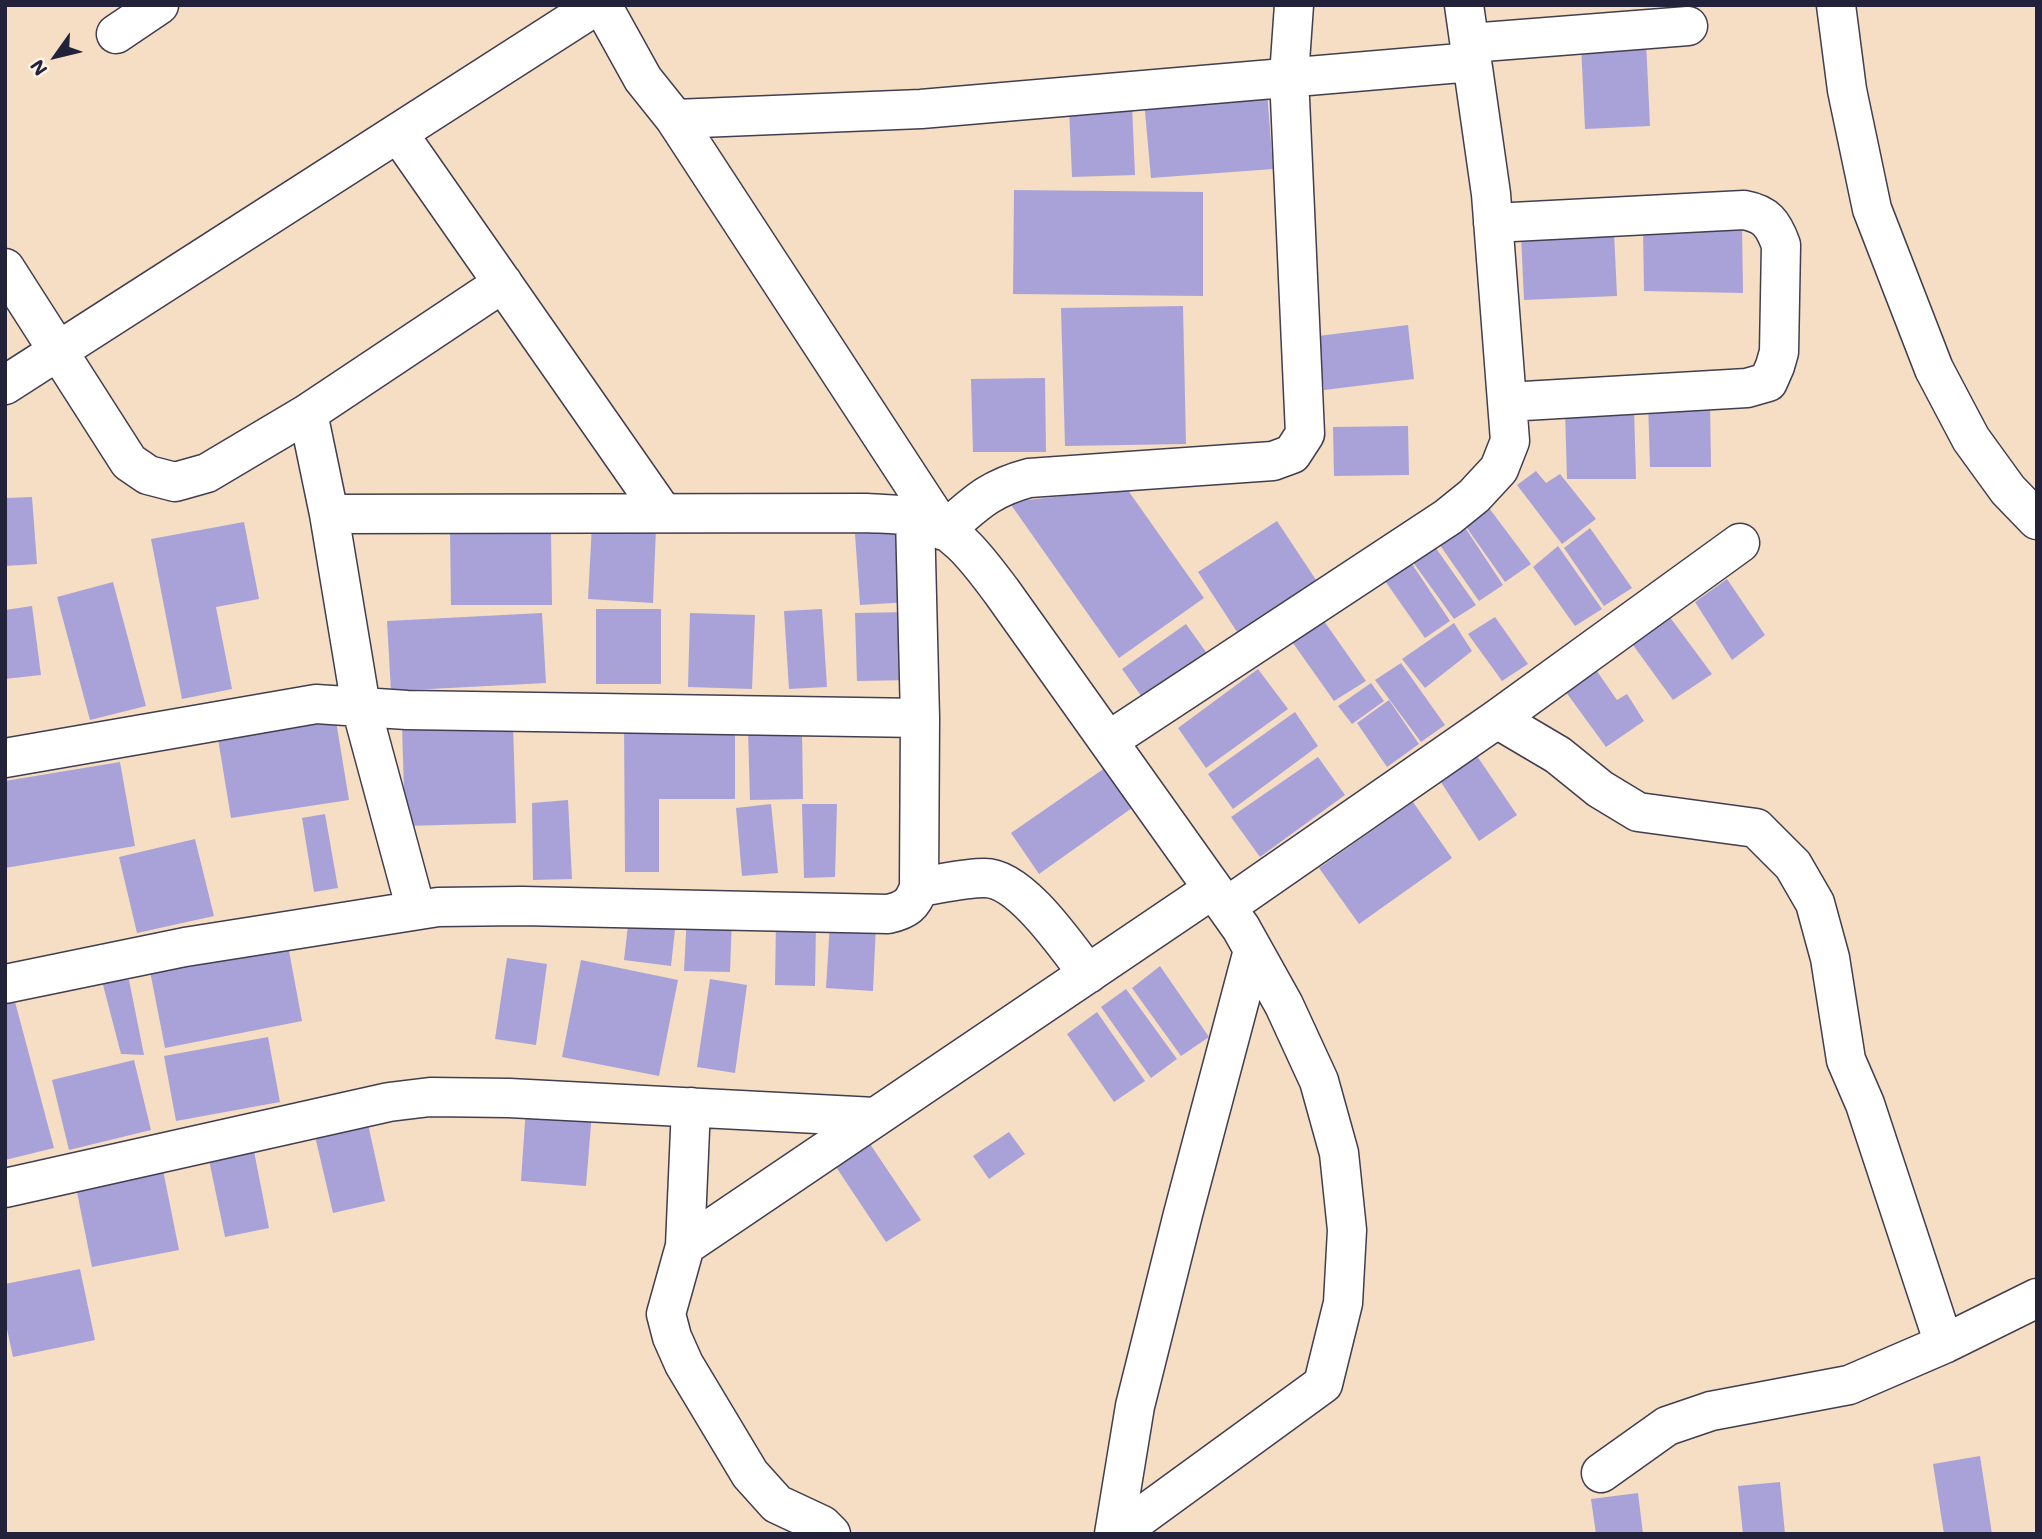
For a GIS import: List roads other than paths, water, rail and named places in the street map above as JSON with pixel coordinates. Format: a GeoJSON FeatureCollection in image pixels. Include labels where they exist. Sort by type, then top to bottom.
{"type":"FeatureCollection","features":[{"type":"Feature","properties":{"kind":"street"},"geometry":{"type":"LineString","coordinates":[[116,34],[159,5]]}},
{"type":"Feature","properties":{"kind":"street"},"geometry":{"type":"LineString","coordinates":[[5,385],[600,5],[643,79],[675,119],[930,524],[920,718],[919,887],[914,902],[904,911],[888,914],[522,906],[438,907],[185,947],[5,984]]}},
{"type":"Feature","properties":{"kind":"street"},"geometry":{"type":"LineString","coordinates":[[930,524],[1004,485],[1029,478],[1273,461],[1292,454],[1305,434],[1289,76],[1294,5]]}},
{"type":"Feature","properties":{"kind":"street"},"geometry":{"type":"LineString","coordinates":[[1108,741],[1448,517],[1474,496],[1499,469],[1510,441],[1493,223],[1464,5]]}},
{"type":"Feature","properties":{"kind":"street"},"geometry":{"type":"LineString","coordinates":[[1836,5],[1847,90],[1872,209],[1934,369],[1971,439],[2008,490],[2037,520]]}},
{"type":"Feature","properties":{"kind":"street"},"geometry":{"type":"LineString","coordinates":[[675,119],[921,109],[1289,76],[1688,26]]}},
{"type":"Feature","properties":{"kind":"street"},"geometry":{"type":"LineString","coordinates":[[398,133],[663,513]]}},
{"type":"Feature","properties":{"kind":"street"},"geometry":{"type":"LineString","coordinates":[[1493,223],[1744,210],[1761,213],[1776,230],[1781,245],[1779,352],[1768,382],[1746,388],[1507,402]]}},
{"type":"Feature","properties":{"kind":"street"},"geometry":{"type":"LineString","coordinates":[[5,268],[129,462],[148,475],[175,482],[207,473],[308,413],[503,283]]}},
{"type":"Feature","properties":{"kind":"street"},"geometry":{"type":"LineString","coordinates":[[308,413],[329,514],[361,707],[416,911]]}},
{"type":"Feature","properties":{"kind":"street"},"geometry":{"type":"LineString","coordinates":[[329,514],[867,513],[930,524],[968,548],[1002,592],[1253,950],[1284,1005],[1319,1081],[1339,1153],[1347,1230],[1343,1303],[1322,1384],[1115,1534]]}},
{"type":"Feature","properties":{"kind":"street"},"geometry":{"type":"LineString","coordinates":[[685,1246],[1088,974],[1219,898],[1497,719],[1740,543]]}},
{"type":"Feature","properties":{"kind":"street"},"geometry":{"type":"LineString","coordinates":[[5,758],[316,704],[407,710],[920,718]]}},
{"type":"Feature","properties":{"kind":"street"},"geometry":{"type":"LineString","coordinates":[[1497,719],[1558,755],[1600,789],[1638,811],[1756,828],[1793,865],[1815,903],[1830,958],[1846,1060],[1865,1104],[1944,1345]]}},
{"type":"Feature","properties":{"kind":"street"},"geometry":{"type":"LineString","coordinates":[[919,887],[988,878],[1010,888],[1038,910],[1088,974]]}},
{"type":"Feature","properties":{"kind":"street"},"geometry":{"type":"LineString","coordinates":[[1115,1534],[1135,1406],[1253,950]]}},
{"type":"Feature","properties":{"kind":"street"},"geometry":{"type":"LineString","coordinates":[[5,1188],[402,1100],[462,1096],[876,1117]]}},
{"type":"Feature","properties":{"kind":"street"},"geometry":{"type":"LineString","coordinates":[[691,1107],[685,1246],[666,1314],[672,1337],[684,1364],[750,1474],[777,1504],[822,1525],[831,1534]]}},
{"type":"Feature","properties":{"kind":"street"},"geometry":{"type":"LineString","coordinates":[[1601,1473],[1667,1426],[1712,1411],[1850,1385],[1944,1345],[2037,1298]]}}]}
